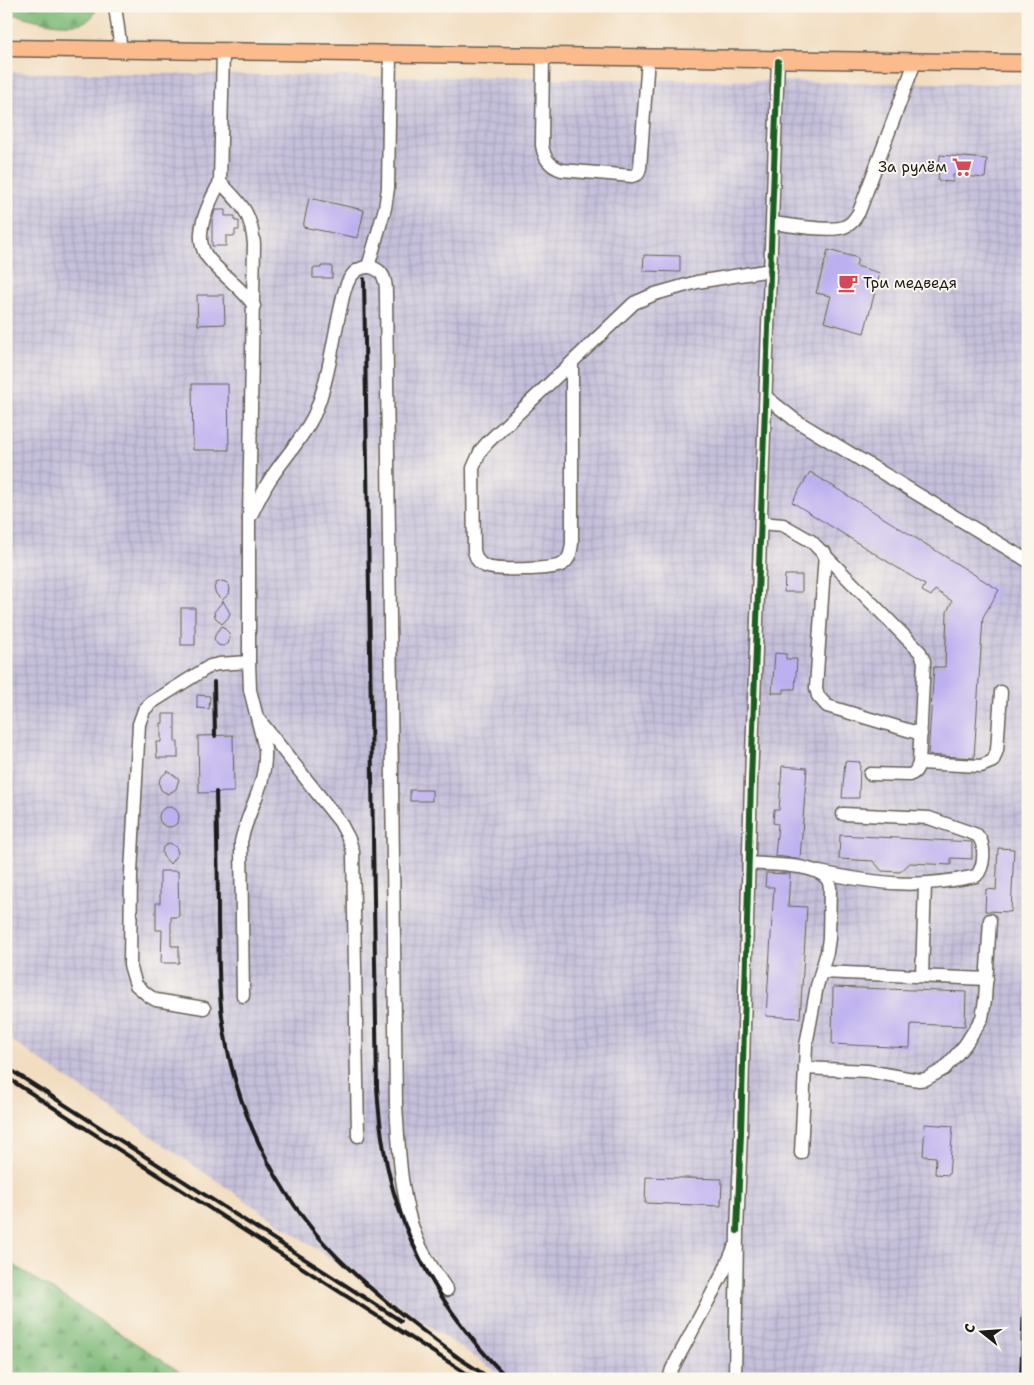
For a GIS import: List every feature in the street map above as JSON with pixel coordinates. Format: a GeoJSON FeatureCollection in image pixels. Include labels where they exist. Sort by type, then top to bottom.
{"type":"FeatureCollection","features":[{"type":"Feature","properties":{"kind":"main road"},"geometry":{"type":"LineString","coordinates":[[6,48],[1028,64]]}},
{"type":"Feature","properties":{"kind":"street"},"geometry":{"type":"LineString","coordinates":[[115,6],[121,50]]}},
{"type":"Feature","properties":{"kind":"street"},"geometry":{"type":"LineString","coordinates":[[223,51],[220,182],[205,216],[202,233],[203,248],[210,260],[242,291],[254,306]]}},
{"type":"Feature","properties":{"kind":"street"},"geometry":{"type":"LineString","coordinates":[[368,267],[385,208],[388,188],[390,54]]}},
{"type":"Feature","properties":{"kind":"street"},"geometry":{"type":"LineString","coordinates":[[543,57],[542,145],[544,157],[552,166],[562,170],[632,176],[638,174],[640,168],[648,58]]}},
{"type":"Feature","properties":{"kind":"street"},"geometry":{"type":"LineString","coordinates":[[735,1379],[737,1231],[749,863],[778,61]]}},
{"type":"Feature","properties":{"kind":"street"},"geometry":{"type":"LineString","coordinates":[[772,223],[832,229],[844,228],[852,222],[859,212],[915,62]]}},
{"type":"Feature","properties":{"kind":"street"},"geometry":{"type":"LineString","coordinates":[[220,182],[246,211],[250,220],[253,232],[255,265],[249,519],[249,662],[250,690],[265,749],[265,758],[261,786],[244,827],[241,842],[242,996]]}},
{"type":"Feature","properties":{"kind":"street"},"geometry":{"type":"LineString","coordinates":[[249,519],[269,481],[307,428],[315,412],[346,287],[353,273],[368,267],[375,268],[381,272],[386,285],[396,1105],[404,1187],[412,1226],[422,1250],[447,1290]]}},
{"type":"Feature","properties":{"kind":"street"},"geometry":{"type":"LineString","coordinates":[[572,362],[572,543],[568,558],[563,563],[549,568],[500,570],[482,566],[476,559],[474,551],[472,476],[476,460],[488,442],[572,362],[634,304],[645,297],[697,282],[771,270]]}},
{"type":"Feature","properties":{"kind":"street"},"geometry":{"type":"LineString","coordinates":[[766,397],[795,420],[1028,561]]}},
{"type":"Feature","properties":{"kind":"street"},"geometry":{"type":"LineString","coordinates":[[761,523],[776,524],[790,528],[811,541],[825,553],[920,652],[924,661],[921,734],[917,770],[909,775],[870,774]]}},
{"type":"Feature","properties":{"kind":"street"},"geometry":{"type":"LineString","coordinates":[[825,553],[816,688],[818,696],[827,706],[921,734]]}},
{"type":"Feature","properties":{"kind":"street"},"geometry":{"type":"LineString","coordinates":[[204,1008],[156,1000],[149,996],[136,985],[130,965],[131,873],[138,724],[144,710],[151,703],[202,670],[219,664],[249,662]]}},
{"type":"Feature","properties":{"kind":"street"},"geometry":{"type":"LineString","coordinates":[[919,763],[981,766],[993,761],[997,750],[1001,692]]}},
{"type":"Feature","properties":{"kind":"street"},"geometry":{"type":"LineString","coordinates":[[256,717],[340,822],[349,839],[352,852],[358,1136]]}},
{"type":"Feature","properties":{"kind":"street"},"geometry":{"type":"LineString","coordinates":[[749,863],[802,867],[877,883],[926,884],[976,876],[979,873],[982,864],[983,846],[977,835],[929,818],[843,814]]}},
{"type":"Feature","properties":{"kind":"street"},"geometry":{"type":"LineString","coordinates":[[802,1153],[808,1034],[829,938],[831,893],[827,879],[812,870]]}},
{"type":"Feature","properties":{"kind":"street"},"geometry":{"type":"LineString","coordinates":[[922,976],[926,884]]}},
{"type":"Feature","properties":{"kind":"street"},"geometry":{"type":"LineString","coordinates":[[805,1068],[867,1071],[919,1080],[936,1075],[944,1069],[965,1045],[982,1018],[985,1000],[990,920]]}},
{"type":"Feature","properties":{"kind":"street"},"geometry":{"type":"LineString","coordinates":[[821,972],[986,979]]}},
{"type":"Feature","properties":{"kind":"street"},"geometry":{"type":"LineString","coordinates":[[669,1379],[672,1369],[730,1260],[737,1231]]}},
{"type":"Feature","properties":{"kind":"shaded area"},"geometry":{"type":"Polygon","coordinates":[[[6,72],[1028,84],[1028,1379],[507,1379],[6,1037],[6,72]]]}},
{"type":"Feature","properties":{"kind":"green space"},"geometry":{"type":"Polygon","coordinates":[[[6,6],[96,6],[94,14],[88,20],[78,24],[66,24],[39,21],[6,12],[6,6]]]}},
{"type":"Feature","properties":{"kind":"green space"},"geometry":{"type":"Polygon","coordinates":[[[6,1260],[191,1379],[6,1379],[6,1260]]]}},
{"type":"Feature","properties":{"kind":"building","name":"За рулём"},"geometry":{"type":"Polygon","coordinates":[[[940,155],[987,159],[985,178],[953,175],[953,182],[938,181],[940,155]]]}},
{"type":"Feature","properties":{"kind":"building"},"geometry":{"type":"Polygon","coordinates":[[[309,198],[364,210],[358,238],[303,227],[309,198]]]}},
{"type":"Feature","properties":{"kind":"building"},"geometry":{"type":"Polygon","coordinates":[[[215,210],[225,210],[225,216],[235,216],[235,221],[239,221],[239,230],[235,230],[235,236],[226,236],[226,246],[212,246],[212,221],[215,210]]]}},
{"type":"Feature","properties":{"kind":"building","name":"Три медведя"},"geometry":{"type":"Polygon","coordinates":[[[828,250],[858,258],[856,266],[880,273],[864,333],[824,322],[831,296],[816,293],[828,250]]]}},
{"type":"Feature","properties":{"kind":"building"},"geometry":{"type":"Polygon","coordinates":[[[644,255],[680,256],[680,272],[643,271],[644,255]]]}},
{"type":"Feature","properties":{"kind":"building"},"geometry":{"type":"Polygon","coordinates":[[[321,266],[332,266],[332,278],[313,278],[313,268],[321,268],[321,266]]]}},
{"type":"Feature","properties":{"kind":"building"},"geometry":{"type":"Polygon","coordinates":[[[197,295],[224,295],[225,324],[198,325],[197,295]]]}},
{"type":"Feature","properties":{"kind":"building"},"geometry":{"type":"Polygon","coordinates":[[[192,384],[228,384],[229,450],[193,450],[192,384]]]}},
{"type":"Feature","properties":{"kind":"building"},"geometry":{"type":"Polygon","coordinates":[[[810,472],[999,590],[983,617],[974,758],[928,755],[934,667],[945,667],[947,612],[952,601],[935,590],[931,596],[922,591],[925,585],[792,502],[810,472]]]}},
{"type":"Feature","properties":{"kind":"building"},"geometry":{"type":"Polygon","coordinates":[[[785,575],[802,575],[802,592],[784,592],[785,575]]]}},
{"type":"Feature","properties":{"kind":"building"},"geometry":{"type":"Polygon","coordinates":[[[222,581],[228,583],[230,589],[229,594],[222,600],[216,594],[214,588],[216,583],[222,581]]]}},
{"type":"Feature","properties":{"kind":"building"},"geometry":{"type":"Polygon","coordinates":[[[223,601],[230,613],[222,624],[215,617],[214,612],[223,601]]]}},
{"type":"Feature","properties":{"kind":"building"},"geometry":{"type":"Polygon","coordinates":[[[181,608],[195,608],[195,645],[181,645],[181,608]]]}},
{"type":"Feature","properties":{"kind":"building"},"geometry":{"type":"Polygon","coordinates":[[[222,626],[229,633],[230,638],[228,644],[223,646],[218,645],[214,639],[222,626]]]}},
{"type":"Feature","properties":{"kind":"building"},"geometry":{"type":"Polygon","coordinates":[[[775,653],[786,654],[786,659],[797,659],[795,689],[784,689],[784,693],[772,693],[775,653]]]}},
{"type":"Feature","properties":{"kind":"building"},"geometry":{"type":"Polygon","coordinates":[[[197,695],[210,696],[209,709],[197,708],[197,695]]]}},
{"type":"Feature","properties":{"kind":"building"},"geometry":{"type":"Polygon","coordinates":[[[163,714],[175,714],[175,742],[178,742],[178,758],[157,758],[156,742],[161,742],[163,714]]]}},
{"type":"Feature","properties":{"kind":"building"},"geometry":{"type":"Polygon","coordinates":[[[233,735],[234,792],[199,793],[198,736],[233,735]]]}},
{"type":"Feature","properties":{"kind":"building"},"geometry":{"type":"Polygon","coordinates":[[[845,761],[860,762],[859,798],[842,798],[845,761]]]}},
{"type":"Feature","properties":{"kind":"building"},"geometry":{"type":"Polygon","coordinates":[[[782,766],[807,768],[800,859],[775,856],[778,824],[773,823],[774,810],[779,810],[782,766]]]}},
{"type":"Feature","properties":{"kind":"building"},"geometry":{"type":"Polygon","coordinates":[[[168,771],[179,779],[176,789],[168,794],[161,790],[159,784],[160,778],[168,771]]]}},
{"type":"Feature","properties":{"kind":"building"},"geometry":{"type":"Polygon","coordinates":[[[410,790],[432,790],[432,801],[410,801],[410,790]]]}},
{"type":"Feature","properties":{"kind":"building"},"geometry":{"type":"Polygon","coordinates":[[[169,807],[176,810],[179,817],[176,824],[169,827],[162,824],[159,817],[162,810],[169,807]]]}},
{"type":"Feature","properties":{"kind":"building"},"geometry":{"type":"Polygon","coordinates":[[[840,835],[972,842],[972,859],[951,858],[951,865],[910,863],[900,872],[882,871],[873,861],[839,859],[840,835]]]}},
{"type":"Feature","properties":{"kind":"building"},"geometry":{"type":"Polygon","coordinates":[[[170,843],[176,847],[178,853],[170,864],[162,852],[163,847],[170,843]]]}},
{"type":"Feature","properties":{"kind":"building"},"geometry":{"type":"Polygon","coordinates":[[[998,848],[1014,849],[1011,912],[985,911],[986,889],[996,890],[998,848]]]}},
{"type":"Feature","properties":{"kind":"building"},"geometry":{"type":"Polygon","coordinates":[[[160,871],[178,871],[179,917],[171,917],[171,946],[179,946],[179,963],[161,963],[162,930],[156,930],[156,903],[160,903],[160,871]]]}},
{"type":"Feature","properties":{"kind":"building"},"geometry":{"type":"Polygon","coordinates":[[[766,873],[790,874],[788,906],[807,907],[800,1018],[766,1016],[774,887],[765,887],[766,873]]]}},
{"type":"Feature","properties":{"kind":"building"},"geometry":{"type":"Polygon","coordinates":[[[833,987],[966,992],[965,1026],[911,1024],[910,1048],[832,1044],[833,987]]]}},
{"type":"Feature","properties":{"kind":"building"},"geometry":{"type":"Polygon","coordinates":[[[925,1124],[953,1126],[949,1175],[935,1174],[936,1157],[923,1156],[925,1124]]]}},
{"type":"Feature","properties":{"kind":"building"},"geometry":{"type":"Polygon","coordinates":[[[646,1177],[722,1179],[721,1206],[645,1203],[646,1177]]]}},
{"type":"Feature","properties":{"kind":"railway"},"geometry":{"type":"LineString","coordinates":[[364,279],[377,1087],[380,1119],[390,1177],[398,1205],[420,1259],[458,1321],[509,1379]]}},
{"type":"Feature","properties":{"kind":"railway"},"geometry":{"type":"LineString","coordinates":[[214,682],[215,736]]}},
{"type":"Feature","properties":{"kind":"railway"},"geometry":{"type":"LineString","coordinates":[[216,792],[219,969],[222,1016],[236,1082],[260,1146],[294,1205],[315,1233],[338,1258],[382,1298],[460,1359]]}},
{"type":"Feature","properties":{"kind":"railway"},"geometry":{"type":"LineString","coordinates":[[6,1067],[401,1321]]}},
{"type":"Feature","properties":{"kind":"railway"},"geometry":{"type":"LineString","coordinates":[[6,1077],[475,1379]]}},
{"type":"Feature","properties":{"kind":"railway"},"geometry":{"type":"LineString","coordinates":[[1021,1379],[1028,1210]]}},
{"type":"Feature","properties":{"kind":"railway"},"geometry":{"type":"LineString","coordinates":[[454,1355],[491,1379]]}},
{"type":"Feature","properties":{"kind":"cycle path"},"geometry":{"type":"LineString","coordinates":[[737,1231],[751,781],[778,61]]}},
{"type":"Feature","properties":{"kind":"place","name":"За рулём"},"geometry":{"type":"Point","coordinates":[962,167]}},
{"type":"Feature","properties":{"kind":"place","name":"Три медведя"},"geometry":{"type":"Point","coordinates":[848,283]}}]}
